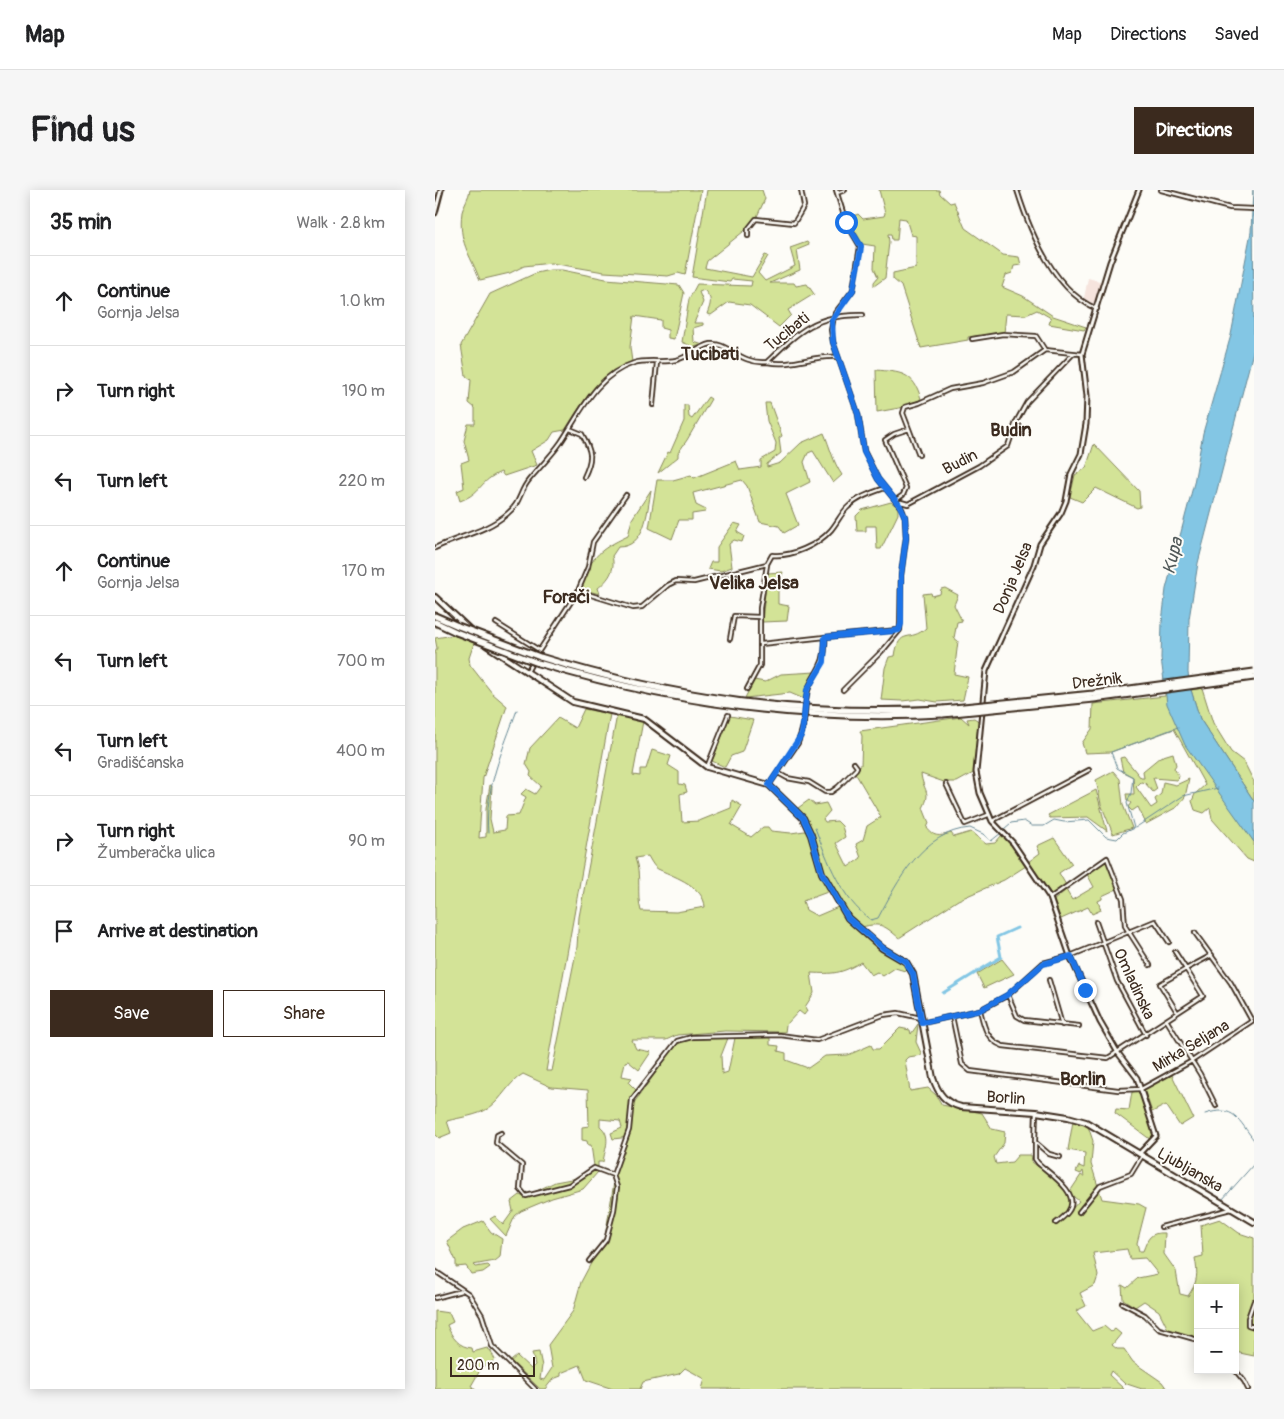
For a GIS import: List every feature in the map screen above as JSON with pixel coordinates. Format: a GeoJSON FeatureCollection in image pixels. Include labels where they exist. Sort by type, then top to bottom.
{"type":"FeatureCollection","features":[{"type":"Feature","properties":{"kind":"highway"},"geometry":{"type":"LineString","coordinates":[[435,616],[457,629]]}},
{"type":"Feature","properties":{"kind":"highway"},"geometry":{"type":"LineString","coordinates":[[435,622],[539,660],[645,692],[749,709],[839,716],[943,711]]}},
{"type":"Feature","properties":{"kind":"highway","name":"Drežnik"},"geometry":{"type":"LineString","coordinates":[[943,711],[1093,694],[1254,672]]}},
{"type":"Feature","properties":{"kind":"highway","name":"Drežnik"},"geometry":{"type":"LineString","coordinates":[[943,711],[1094,699],[1254,677]]}},
{"type":"Feature","properties":{"kind":"main road"},"geometry":{"type":"LineString","coordinates":[[435,213],[441,190]]}},
{"type":"Feature","properties":{"kind":"main road","name":"Donja Jelsa"},"geometry":{"type":"LineString","coordinates":[[1139,190],[1111,262],[1082,354],[1087,396],[1086,424],[1081,454],[1071,474],[1067,501],[1040,544],[1034,565],[986,670],[976,772],[979,793],[988,815],[1013,844],[1050,898],[1071,956],[1100,1022],[1118,1054],[1137,1078],[1156,1136],[1140,1155]]}},
{"type":"Feature","properties":{"kind":"main road"},"geometry":{"type":"LineString","coordinates":[[435,597],[493,651],[579,704],[650,721],[696,761],[707,767],[769,785],[803,818],[811,835],[822,873],[848,918],[883,948],[906,962],[913,974],[922,1023]]}},
{"type":"Feature","properties":{"kind":"main road","name":"Borlin"},"geometry":{"type":"LineString","coordinates":[[922,1023],[933,1078],[938,1092],[947,1102],[961,1107],[1036,1112],[1068,1117],[1086,1122],[1140,1155]]}},
{"type":"Feature","properties":{"kind":"main road","name":"Ljubljanska"},"geometry":{"type":"LineString","coordinates":[[1140,1155],[1254,1222]]}},
{"type":"Feature","properties":{"kind":"street"},"geometry":{"type":"LineString","coordinates":[[748,236],[748,229],[756,219],[794,223],[804,206],[801,190]]}},
{"type":"Feature","properties":{"kind":"street"},"geometry":{"type":"LineString","coordinates":[[843,690],[885,648],[899,630],[901,575],[906,538],[905,517],[900,506],[886,488],[864,452],[858,414],[838,357],[831,330],[834,315],[853,290],[861,246],[846,222],[837,192],[845,190]]}},
{"type":"Feature","properties":{"kind":"street"},"geometry":{"type":"LineString","coordinates":[[1017,190],[1047,264],[1086,302],[1097,309]]}},
{"type":"Feature","properties":{"kind":"street"},"geometry":{"type":"LineString","coordinates":[[1161,190],[1237,208],[1254,208]]}},
{"type":"Feature","properties":{"kind":"street"},"geometry":{"type":"LineString","coordinates":[[834,315],[863,315]]}},
{"type":"Feature","properties":{"kind":"street","name":"Tucibati"},"geometry":{"type":"LineString","coordinates":[[435,548],[449,541],[473,534],[507,515],[520,501],[524,487],[559,444],[591,395],[606,379],[636,363],[677,360],[712,344],[723,346],[743,359],[767,362],[807,327],[834,315]]}},
{"type":"Feature","properties":{"kind":"street"},"geometry":{"type":"LineString","coordinates":[[972,339],[1003,334],[1036,336],[1045,350]]}},
{"type":"Feature","properties":{"kind":"street"},"geometry":{"type":"LineString","coordinates":[[919,454],[909,429],[904,409],[950,389],[983,383],[1015,372],[1045,350],[1082,354]]}},
{"type":"Feature","properties":{"kind":"street","name":"Budin"},"geometry":{"type":"LineString","coordinates":[[900,506],[901,502],[908,504],[979,466],[1008,446],[1016,422],[1027,402],[1073,354]]}},
{"type":"Feature","properties":{"kind":"street"},"geometry":{"type":"LineString","coordinates":[[767,362],[794,364],[827,356],[838,357]]}},
{"type":"Feature","properties":{"kind":"street"},"geometry":{"type":"LineString","coordinates":[[653,405],[657,362]]}},
{"type":"Feature","properties":{"kind":"street"},"geometry":{"type":"LineString","coordinates":[[569,428],[582,434],[590,449],[591,463],[584,478]]}},
{"type":"Feature","properties":{"kind":"street"},"geometry":{"type":"LineString","coordinates":[[895,500],[905,492],[905,488],[885,440],[894,434],[909,429]]}},
{"type":"Feature","properties":{"kind":"street"},"geometry":{"type":"LineString","coordinates":[[747,689],[759,665],[761,644],[760,617],[767,564],[772,555],[782,556],[796,552],[822,538],[831,530],[847,508],[861,496],[886,488]]}},
{"type":"Feature","properties":{"kind":"street"},"geometry":{"type":"LineString","coordinates":[[527,673],[578,590],[588,567],[593,542],[626,495]]}},
{"type":"Feature","properties":{"kind":"street"},"geometry":{"type":"LineString","coordinates":[[578,590],[633,608],[642,607],[668,584],[676,581],[694,582],[767,564]]}},
{"type":"Feature","properties":{"kind":"street"},"geometry":{"type":"LineString","coordinates":[[730,639],[734,616],[760,617]]}},
{"type":"Feature","properties":{"kind":"street"},"geometry":{"type":"LineString","coordinates":[[496,623],[540,650]]}},
{"type":"Feature","properties":{"kind":"street"},"geometry":{"type":"LineString","coordinates":[[761,644],[899,630]]}},
{"type":"Feature","properties":{"kind":"street"},"geometry":{"type":"LineString","coordinates":[[769,785],[798,743],[804,723],[807,690],[824,662],[825,637]]}},
{"type":"Feature","properties":{"kind":"street"},"geometry":{"type":"LineString","coordinates":[[707,767],[728,716]]}},
{"type":"Feature","properties":{"kind":"street"},"geometry":{"type":"LineString","coordinates":[[778,773],[787,778],[809,782],[825,792],[831,792],[856,769],[857,767],[854,763]]}},
{"type":"Feature","properties":{"kind":"street"},"geometry":{"type":"LineString","coordinates":[[992,820],[1089,770]]}},
{"type":"Feature","properties":{"kind":"street"},"geometry":{"type":"LineString","coordinates":[[946,784],[965,824],[988,815]]}},
{"type":"Feature","properties":{"kind":"street"},"geometry":{"type":"LineString","coordinates":[[1050,898],[1107,858],[1123,899],[1125,926],[1150,965]]}},
{"type":"Feature","properties":{"kind":"street"},"geometry":{"type":"LineString","coordinates":[[922,1023],[980,1010],[1007,995],[1043,964],[1071,956],[1155,921],[1169,942]]}},
{"type":"Feature","properties":{"kind":"street","name":"Omladinska"},"geometry":{"type":"LineString","coordinates":[[1096,922],[1117,981],[1146,1035]]}},
{"type":"Feature","properties":{"kind":"street","name":"Mirka Seljana"},"geometry":{"type":"LineString","coordinates":[[1141,1089],[1191,1061],[1253,1020],[1195,933]]}},
{"type":"Feature","properties":{"kind":"street"},"geometry":{"type":"LineString","coordinates":[[980,1010],[985,1031],[992,1042],[1003,1046],[1108,1058],[1118,1054],[1203,996],[1175,952]]}},
{"type":"Feature","properties":{"kind":"street"},"geometry":{"type":"LineString","coordinates":[[1177,1012],[1160,984],[1211,955]]}},
{"type":"Feature","properties":{"kind":"street"},"geometry":{"type":"LineString","coordinates":[[1049,980],[1063,1025]]}},
{"type":"Feature","properties":{"kind":"street"},"geometry":{"type":"LineString","coordinates":[[1007,995],[1017,1016],[1024,1020],[1079,1026]]}},
{"type":"Feature","properties":{"kind":"street"},"geometry":{"type":"LineString","coordinates":[[589,1261],[605,1240],[614,1210],[617,1187],[613,1175],[629,1130],[632,1099],[673,1044],[682,1039],[780,1034],[817,1040],[883,1015],[898,1013],[921,1018]]}},
{"type":"Feature","properties":{"kind":"street"},"geometry":{"type":"LineString","coordinates":[[951,1016],[962,1064],[970,1071],[1118,1090],[1141,1089]]}},
{"type":"Feature","properties":{"kind":"street"},"geometry":{"type":"LineString","coordinates":[[1167,1021],[1216,1106]]}},
{"type":"Feature","properties":{"kind":"street"},"geometry":{"type":"LineString","coordinates":[[1036,1112],[1035,1159],[1068,1190],[1071,1202],[1069,1212],[1056,1223]]}},
{"type":"Feature","properties":{"kind":"street"},"geometry":{"type":"LineString","coordinates":[[501,1133],[497,1135],[496,1143],[522,1165],[520,1189],[526,1196],[569,1184],[594,1168],[613,1175]]}},
{"type":"Feature","properties":{"kind":"street"},"geometry":{"type":"LineString","coordinates":[[1035,1142],[1049,1154],[1061,1157]]}},
{"type":"Feature","properties":{"kind":"street"},"geometry":{"type":"LineString","coordinates":[[1079,1212],[1104,1184],[1131,1174],[1140,1155]]}},
{"type":"Feature","properties":{"kind":"street"},"geometry":{"type":"LineString","coordinates":[[1161,1227],[1231,1209]]}},
{"type":"Feature","properties":{"kind":"street"},"geometry":{"type":"LineString","coordinates":[[435,1271],[469,1294],[476,1305],[492,1346],[535,1389]]}},
{"type":"Feature","properties":{"kind":"street"},"geometry":{"type":"LineString","coordinates":[[435,1298],[463,1291]]}},
{"type":"Feature","properties":{"kind":"street"},"geometry":{"type":"LineString","coordinates":[[1254,1301],[1248,1318],[1249,1325],[1254,1328]]}},
{"type":"Feature","properties":{"kind":"street"},"geometry":{"type":"LineString","coordinates":[[1122,1303],[1145,1315],[1159,1329],[1194,1339]]}},
{"type":"Feature","properties":{"kind":"street"},"geometry":{"type":"LineString","coordinates":[[1238,1374],[1247,1389]]}},
{"type":"Feature","properties":{"kind":"shaded area"},"geometry":{"type":"Polygon","coordinates":[[[1088,278],[1103,282],[1096,305],[1084,298],[1088,278]]]}},
{"type":"Feature","properties":{"kind":"green space"},"geometry":{"type":"Polygon","coordinates":[[[470,190],[701,190],[685,275],[678,273],[668,276],[604,272],[551,263],[524,266],[510,273],[480,280],[463,240],[462,232],[462,212],[470,190]]]}},
{"type":"Feature","properties":{"kind":"green space"},"geometry":{"type":"Polygon","coordinates":[[[707,190],[762,190],[765,199],[754,223],[707,261],[705,268],[752,277],[765,255],[768,256],[758,273],[765,281],[795,266],[790,248],[807,242],[809,245],[797,250],[800,270],[770,283],[794,283],[796,286],[807,284],[814,294],[788,310],[791,315],[779,327],[750,305],[729,302],[711,315],[707,314],[710,299],[704,290],[699,292],[703,302],[694,323],[703,323],[703,325],[693,328],[694,342],[703,345],[693,347],[682,342],[689,299],[697,284],[751,286],[752,281],[732,279],[730,282],[692,277],[707,190]]]}},
{"type":"Feature","properties":{"kind":"green space"},"geometry":{"type":"Polygon","coordinates":[[[879,190],[939,190],[940,194],[950,203],[954,202],[965,228],[1003,255],[1019,257],[1021,265],[1014,266],[1012,273],[1006,275],[1002,287],[1023,296],[1053,316],[1086,327],[1084,330],[1049,324],[1051,318],[1037,310],[1026,315],[1006,314],[1004,333],[968,337],[968,340],[921,348],[901,286],[893,279],[893,273],[916,268],[916,236],[911,235],[906,219],[899,218],[897,240],[892,240],[891,234],[888,234],[889,242],[885,278],[874,286],[874,282],[878,277],[874,268],[875,246],[862,244],[849,219],[858,214],[863,219],[884,216],[885,213],[879,190]]]}},
{"type":"Feature","properties":{"kind":"green space"},"geometry":{"type":"Polygon","coordinates":[[[562,270],[606,279],[679,285],[684,293],[674,339],[668,338],[668,330],[661,328],[661,320],[634,316],[630,347],[632,362],[609,375],[593,390],[565,430],[554,432],[549,440],[531,451],[537,465],[504,476],[501,472],[488,479],[473,494],[460,501],[457,491],[464,488],[461,463],[469,460],[464,441],[468,424],[475,424],[475,408],[469,403],[471,380],[466,376],[461,345],[490,294],[536,273],[562,270]]]}},
{"type":"Feature","properties":{"kind":"green space"},"geometry":{"type":"Polygon","coordinates":[[[876,370],[899,373],[910,378],[918,390],[921,399],[905,407],[877,412],[876,370]]]}},
{"type":"Feature","properties":{"kind":"green space"},"geometry":{"type":"Polygon","coordinates":[[[708,397],[711,399],[678,453],[678,457],[658,473],[668,452],[670,453],[684,421],[684,405],[688,405],[689,417],[692,419],[708,397]]]}},
{"type":"Feature","properties":{"kind":"green space"},"geometry":{"type":"Polygon","coordinates":[[[765,403],[770,403],[782,436],[779,438],[781,453],[767,464],[767,467],[780,463],[801,443],[824,433],[842,475],[833,483],[813,451],[808,453],[804,462],[810,482],[786,494],[798,525],[784,533],[779,526],[760,522],[747,486],[742,480],[693,493],[696,505],[706,510],[705,512],[692,514],[692,520],[679,520],[672,539],[649,528],[657,480],[673,480],[691,475],[694,478],[736,461],[740,470],[761,467],[761,460],[775,452],[776,443],[767,421],[765,403]]]}},
{"type":"Feature","properties":{"kind":"green space"},"geometry":{"type":"Polygon","coordinates":[[[1094,444],[1139,491],[1140,507],[1137,508],[1096,488],[1082,502],[1070,497],[1075,475],[1086,468],[1094,444]]]}},
{"type":"Feature","properties":{"kind":"green space"},"geometry":{"type":"Polygon","coordinates":[[[651,490],[646,518],[640,535],[627,545],[618,547],[612,556],[612,570],[605,582],[598,588],[600,594],[580,589],[588,569],[597,556],[609,546],[628,536],[632,519],[651,490]]]}},
{"type":"Feature","properties":{"kind":"green space"},"geometry":{"type":"Polygon","coordinates":[[[891,502],[898,507],[898,514],[881,549],[877,549],[876,526],[866,526],[866,531],[857,531],[856,516],[862,510],[891,502]]]}},
{"type":"Feature","properties":{"kind":"green space"},"geometry":{"type":"Polygon","coordinates":[[[734,523],[741,525],[737,532],[744,536],[742,542],[734,540],[729,544],[732,567],[721,571],[708,569],[711,562],[717,562],[717,547],[734,523]]]}},
{"type":"Feature","properties":{"kind":"green space"},"geometry":{"type":"Polygon","coordinates":[[[783,572],[778,589],[778,604],[789,606],[787,621],[762,622],[767,573],[783,572]]]}},
{"type":"Feature","properties":{"kind":"green space"},"geometry":{"type":"Polygon","coordinates":[[[945,588],[958,595],[954,605],[962,621],[957,622],[954,638],[958,641],[954,674],[968,677],[963,700],[937,702],[920,699],[902,701],[881,700],[885,668],[889,657],[895,656],[902,638],[915,635],[926,628],[923,594],[931,593],[932,596],[940,594],[941,589],[945,588]]]}},
{"type":"Feature","properties":{"kind":"green space"},"geometry":{"type":"Polygon","coordinates":[[[454,635],[474,643],[469,658],[470,665],[492,693],[507,706],[483,778],[479,838],[486,837],[486,809],[490,785],[492,786],[490,819],[493,832],[505,830],[506,816],[519,815],[526,797],[521,794],[526,789],[535,794],[541,786],[530,776],[531,772],[526,764],[530,748],[558,718],[575,728],[584,709],[610,714],[546,1071],[552,1071],[577,947],[579,917],[617,715],[643,721],[633,775],[640,776],[640,769],[646,769],[652,750],[671,756],[668,765],[679,772],[679,784],[685,785],[687,792],[680,794],[682,822],[699,821],[731,808],[732,800],[742,806],[731,825],[751,837],[763,827],[768,827],[771,831],[791,833],[811,830],[798,808],[809,800],[815,805],[826,803],[830,811],[823,819],[825,822],[837,821],[842,826],[845,837],[836,843],[848,867],[861,858],[856,844],[863,840],[867,826],[881,817],[854,771],[861,765],[862,736],[860,731],[961,717],[969,724],[967,719],[974,718],[980,722],[975,772],[957,782],[944,782],[921,774],[927,794],[923,808],[929,823],[927,828],[935,835],[951,833],[954,837],[971,832],[986,844],[995,843],[1002,835],[1013,846],[1026,866],[1004,880],[958,900],[899,938],[882,926],[862,927],[845,910],[833,890],[803,901],[806,910],[817,916],[838,907],[880,950],[907,966],[905,971],[895,968],[883,976],[877,972],[871,975],[861,962],[837,972],[811,973],[814,993],[805,1007],[807,1011],[804,1015],[799,1011],[786,1025],[785,1032],[725,1031],[677,1035],[666,1040],[632,1040],[636,1049],[651,1052],[639,1070],[628,1061],[625,1062],[622,1076],[632,1078],[629,1083],[636,1090],[632,1097],[633,1104],[675,1046],[684,1040],[728,1038],[721,1056],[722,1074],[728,1072],[735,1038],[770,1038],[770,1045],[779,1046],[778,1051],[786,1053],[786,1060],[808,1068],[825,1056],[848,1055],[871,1045],[873,1049],[879,1049],[900,1028],[910,1030],[911,1034],[918,1024],[916,1042],[922,1055],[908,1057],[905,1060],[910,1091],[928,1088],[936,1095],[942,1105],[982,1113],[992,1129],[1005,1132],[1004,1143],[994,1157],[996,1164],[1012,1162],[1018,1155],[1031,1155],[1032,1162],[1067,1191],[1072,1209],[1079,1201],[1069,1193],[1081,1175],[1084,1177],[1083,1171],[1081,1174],[1076,1172],[1079,1166],[1084,1168],[1085,1153],[1068,1150],[1073,1121],[1088,1126],[1093,1141],[1091,1164],[1102,1199],[1139,1204],[1146,1208],[1137,1243],[1139,1251],[1143,1251],[1150,1237],[1165,1233],[1164,1254],[1176,1271],[1180,1294],[1188,1296],[1194,1286],[1194,1337],[1168,1329],[1159,1311],[1144,1301],[1135,1307],[1123,1299],[1122,1285],[1127,1288],[1138,1278],[1158,1274],[1145,1258],[1130,1259],[1127,1249],[1093,1253],[1098,1276],[1095,1285],[1080,1293],[1086,1306],[1076,1311],[1092,1331],[1104,1326],[1111,1332],[1115,1329],[1121,1334],[1112,1345],[1117,1349],[1124,1349],[1133,1362],[1162,1382],[1167,1389],[1142,1389],[1124,1383],[1111,1371],[1109,1375],[1124,1389],[702,1389],[705,1379],[685,1368],[679,1374],[643,1382],[640,1389],[613,1389],[586,1380],[580,1365],[561,1373],[561,1376],[553,1379],[545,1389],[540,1389],[511,1361],[517,1356],[531,1369],[535,1365],[532,1353],[539,1352],[542,1366],[540,1379],[544,1380],[552,1368],[548,1345],[573,1311],[581,1282],[605,1237],[617,1164],[629,1137],[613,1139],[611,1133],[622,1128],[620,1121],[600,1119],[600,1126],[606,1134],[607,1142],[603,1162],[598,1162],[598,1172],[583,1189],[552,1198],[521,1211],[515,1216],[506,1236],[490,1219],[495,1216],[503,1225],[513,1211],[511,1202],[520,1195],[524,1197],[555,1182],[577,1178],[594,1166],[591,1145],[588,1145],[587,1141],[582,1140],[582,1127],[589,1126],[588,1090],[551,1087],[523,1074],[489,1108],[474,1115],[447,1121],[451,1133],[439,1138],[435,1134],[435,653],[437,648],[435,638],[454,635]],[[648,856],[635,858],[641,911],[676,912],[705,907],[700,894],[695,888],[654,866],[648,856]]]}},
{"type":"Feature","properties":{"kind":"green space"},"geometry":{"type":"Polygon","coordinates":[[[816,672],[805,690],[804,699],[790,693],[745,698],[754,680],[765,682],[781,674],[816,672]]]}},
{"type":"Feature","properties":{"kind":"green space"},"geometry":{"type":"Polygon","coordinates":[[[1202,688],[1213,723],[1231,752],[1244,762],[1254,782],[1254,801],[1200,719],[1191,690],[1202,688]]]}},
{"type":"Feature","properties":{"kind":"green space"},"geometry":{"type":"Polygon","coordinates":[[[1165,692],[1228,803],[1254,842],[1254,862],[1247,859],[1212,819],[1210,808],[1204,813],[1195,810],[1192,801],[1195,794],[1205,785],[1174,729],[1111,752],[1085,753],[1082,743],[1092,729],[1093,704],[1165,696],[1165,692]]]}},
{"type":"Feature","properties":{"kind":"green space"},"geometry":{"type":"Polygon","coordinates":[[[730,716],[753,720],[742,752],[731,756],[725,767],[712,761],[730,716]]]}},
{"type":"Feature","properties":{"kind":"green space"},"geometry":{"type":"Polygon","coordinates":[[[1173,753],[1176,765],[1174,768],[1178,775],[1177,780],[1153,778],[1157,789],[1153,792],[1145,783],[1141,782],[1136,787],[1151,808],[1157,804],[1155,799],[1161,794],[1163,782],[1176,785],[1189,779],[1185,797],[1177,807],[1146,824],[1138,807],[1132,811],[1128,807],[1131,803],[1127,800],[1126,794],[1134,794],[1133,777],[1123,772],[1120,758],[1124,757],[1141,778],[1144,778],[1143,771],[1160,757],[1173,753]]]}},
{"type":"Feature","properties":{"kind":"green space"},"geometry":{"type":"Polygon","coordinates":[[[1113,771],[1120,779],[1123,805],[1132,828],[1113,834],[1101,804],[1096,780],[1113,771]]]}},
{"type":"Feature","properties":{"kind":"green space"},"geometry":{"type":"Polygon","coordinates":[[[1096,790],[1107,831],[1088,817],[1050,818],[1048,815],[1096,790]]]}},
{"type":"Feature","properties":{"kind":"green space"},"geometry":{"type":"Polygon","coordinates":[[[1054,838],[1072,864],[1059,873],[1066,885],[1052,895],[1028,862],[1040,853],[1037,846],[1054,838]]]}},
{"type":"Feature","properties":{"kind":"green space"},"geometry":{"type":"Polygon","coordinates":[[[1107,861],[1117,889],[1102,896],[1102,899],[1098,901],[1101,910],[1092,914],[1088,907],[1061,919],[1053,901],[1066,890],[1072,900],[1094,887],[1087,874],[1107,861]]]}},
{"type":"Feature","properties":{"kind":"green space"},"geometry":{"type":"Polygon","coordinates":[[[1002,959],[1014,974],[984,988],[977,974],[1002,959]]]}},
{"type":"Feature","properties":{"kind":"green space"},"geometry":{"type":"Polygon","coordinates":[[[1172,1075],[1193,1118],[1180,1126],[1166,1105],[1152,1112],[1144,1089],[1172,1075]]]}},
{"type":"Feature","properties":{"kind":"green space"},"geometry":{"type":"Polygon","coordinates":[[[1139,1091],[1154,1137],[1151,1140],[1115,1113],[1116,1109],[1129,1110],[1132,1092],[1139,1091]]]}},
{"type":"Feature","properties":{"kind":"green space"},"geometry":{"type":"Polygon","coordinates":[[[1220,1219],[1239,1233],[1254,1238],[1254,1356],[1239,1353],[1239,1284],[1194,1284],[1197,1273],[1195,1258],[1203,1256],[1201,1225],[1220,1219]]]}},
{"type":"Feature","properties":{"kind":"green space"},"geometry":{"type":"Polygon","coordinates":[[[483,1221],[491,1232],[502,1239],[500,1257],[495,1261],[473,1265],[475,1267],[488,1265],[490,1267],[483,1272],[471,1274],[466,1266],[456,1267],[456,1261],[447,1241],[463,1229],[483,1221]]]}},
{"type":"Feature","properties":{"kind":"green space"},"geometry":{"type":"Polygon","coordinates":[[[435,1311],[449,1313],[453,1322],[447,1325],[451,1334],[460,1344],[472,1348],[473,1352],[487,1348],[491,1351],[495,1360],[482,1367],[471,1386],[476,1389],[435,1389],[435,1311]]]}},
{"type":"Feature","properties":{"kind":"water"},"geometry":{"type":"Polygon","coordinates":[[[1253,190],[1254,348],[1198,563],[1189,619],[1188,673],[1200,719],[1254,801],[1254,842],[1185,745],[1167,704],[1161,658],[1162,622],[1166,589],[1194,483],[1203,433],[1231,335],[1251,232],[1253,190]]]}},
{"type":"Feature","properties":{"kind":"waterway"},"geometry":{"type":"LineString","coordinates":[[488,833],[489,801],[492,785],[517,710]]}},
{"type":"Feature","properties":{"kind":"waterway"},"geometry":{"type":"LineString","coordinates":[[1004,829],[1011,823],[1024,821],[1032,826],[1044,826],[1054,820],[1064,822],[1089,820],[1106,837],[1117,839],[1123,833],[1134,828],[1127,803],[1131,793],[1133,777],[1117,768],[1111,752],[1178,727]]}},
{"type":"Feature","properties":{"kind":"waterway"},"geometry":{"type":"LineString","coordinates":[[1135,828],[1183,796],[1218,788]]}},
{"type":"Feature","properties":{"kind":"waterway"},"geometry":{"type":"LineString","coordinates":[[815,828],[831,866],[844,890],[851,901],[871,920],[878,918],[903,874],[913,861],[925,848],[938,839],[953,831],[970,828],[983,834],[991,841],[1001,833]]}},
{"type":"Feature","properties":{"kind":"waterway"},"geometry":{"type":"LineString","coordinates":[[943,993],[1001,957],[997,937],[1017,928]]}},
{"type":"Feature","properties":{"kind":"waterway"},"geometry":{"type":"LineString","coordinates":[[1205,1114],[1223,1111],[1235,1116],[1254,1140]]}},
{"type":"Feature","properties":{"kind":"waterway"},"geometry":{"type":"LineString","coordinates":[[1222,1200],[1254,1164]]}},
{"type":"Feature","properties":{"kind":"district","name":"Tucibati"},"geometry":{"type":"Point","coordinates":[710,354]}},
{"type":"Feature","properties":{"kind":"district","name":"Budin"},"geometry":{"type":"Point","coordinates":[1011,430]}},
{"type":"Feature","properties":{"kind":"district","name":"Velika Jelsa"},"geometry":{"type":"Point","coordinates":[754,583]}},
{"type":"Feature","properties":{"kind":"district","name":"Forači"},"geometry":{"type":"Point","coordinates":[566,597]}},
{"type":"Feature","properties":{"kind":"district","name":"Borlin"},"geometry":{"type":"Point","coordinates":[1083,1079]}},
{"type":"Feature","properties":{"kind":"route"},"geometry":{"type":"LineString","coordinates":[[846,222],[861,246],[860,254],[853,290],[835,313],[831,330],[833,342],[858,414],[864,452],[878,479],[900,506],[905,517],[906,538],[901,575],[901,624],[899,630],[894,631],[825,637],[826,650],[824,662],[807,690],[802,734],[792,753],[769,785],[803,818],[811,835],[822,873],[848,918],[883,948],[906,962],[913,974],[922,1023],[980,1010],[1007,995],[1043,964],[1071,956],[1085,990]]}},
{"type":"Feature","properties":{"kind":"water label","name":"Kupa"},"geometry":{"type":"Point","coordinates":[1173,556]}}]}
